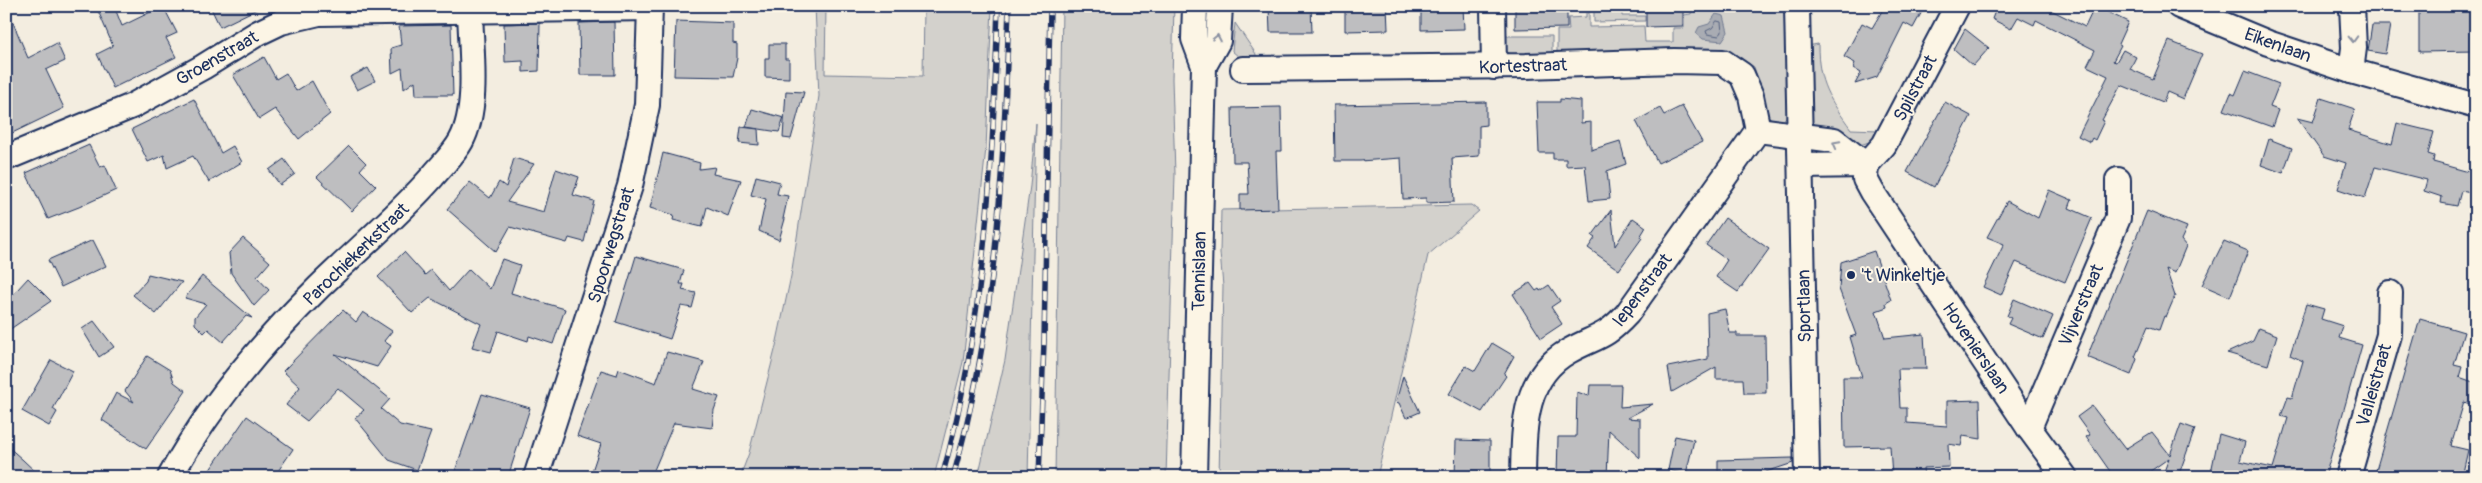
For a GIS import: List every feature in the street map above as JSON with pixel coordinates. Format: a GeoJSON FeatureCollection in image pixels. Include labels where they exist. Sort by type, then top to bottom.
{"type":"FeatureCollection","features":[{"type":"Feature","properties":{"kind":"street","name":"Tennislaan"},"geometry":{"type":"LineString","coordinates":[[1194,6],[1194,39],[1204,66],[1194,477]]}},
{"type":"Feature","properties":{"kind":"street","name":"Tennislaan"},"geometry":{"type":"LineString","coordinates":[[1204,66],[1218,41],[1220,6]]}},
{"type":"Feature","properties":{"kind":"street"},"geometry":{"type":"LineString","coordinates":[[1493,6],[1494,67]]}},
{"type":"Feature","properties":{"kind":"street"},"geometry":{"type":"LineString","coordinates":[[1797,6],[1800,136]]}},
{"type":"Feature","properties":{"kind":"street","name":"Spilstraat"},"geometry":{"type":"LineString","coordinates":[[1866,165],[1884,145],[1957,6]]}},
{"type":"Feature","properties":{"kind":"street","name":"Eikenlaan"},"geometry":{"type":"LineString","coordinates":[[2179,6],[2268,43],[2351,71],[2476,106]]}},
{"type":"Feature","properties":{"kind":"street"},"geometry":{"type":"LineString","coordinates":[[2351,71],[2354,48],[2352,6]]}},
{"type":"Feature","properties":{"kind":"street","name":"Groenstraat"},"geometry":{"type":"LineString","coordinates":[[6,158],[132,106],[203,67],[258,33],[281,22],[319,13],[470,8],[650,7]]}},
{"type":"Feature","properties":{"kind":"street","name":"Spoorwegstraat"},"geometry":{"type":"LineString","coordinates":[[536,477],[630,186],[647,105],[650,7]]}},
{"type":"Feature","properties":{"kind":"street","name":"Parochiekerkstraat"},"geometry":{"type":"LineString","coordinates":[[170,477],[186,447],[241,372],[318,289],[409,203],[461,141],[467,126],[472,98],[470,8]]}},
{"type":"Feature","properties":{"kind":"street","name":"Kortestraat"},"geometry":{"type":"LineString","coordinates":[[1243,69],[1494,67],[1674,60],[1723,62],[1742,75],[1751,96],[1758,130]]}},
{"type":"Feature","properties":{"kind":"street"},"geometry":{"type":"LineString","coordinates":[[1758,130],[1834,140],[1866,165]]}},
{"type":"Feature","properties":{"kind":"street","name":"Iepenstraat"},"geometry":{"type":"LineString","coordinates":[[1523,477],[1527,405],[1544,372],[1568,351],[1600,338],[1613,329],[1627,314],[1758,130]]}},
{"type":"Feature","properties":{"kind":"street","name":"Sportlaan"},"geometry":{"type":"LineString","coordinates":[[1800,136],[1808,477]]}},
{"type":"Feature","properties":{"kind":"street"},"geometry":{"type":"LineString","coordinates":[[1801,166],[1866,165]]}},
{"type":"Feature","properties":{"kind":"street","name":"Hovenierslaan"},"geometry":{"type":"LineString","coordinates":[[1866,165],[1866,179],[1872,192],[2029,428],[2065,477]]}},
{"type":"Feature","properties":{"kind":"street","name":"Vijverstraat"},"geometry":{"type":"LineString","coordinates":[[2029,428],[2118,218],[2118,180]]}},
{"type":"Feature","properties":{"kind":"street","name":"Valleistraat"},"geometry":{"type":"LineString","coordinates":[[2348,477],[2389,334],[2390,293]]}},
{"type":"Feature","properties":{"kind":"shaded area"},"geometry":{"type":"Polygon","coordinates":[[[815,6],[826,6],[825,74],[923,76],[924,6],[992,6],[986,148],[963,362],[934,477],[740,477],[749,453],[776,346],[791,276],[819,96],[815,6]]]}},
{"type":"Feature","properties":{"kind":"shaded area"},"geometry":{"type":"Polygon","coordinates":[[[1062,6],[1174,6],[1172,79],[1175,174],[1166,477],[1055,477],[1062,6]]]}},
{"type":"Feature","properties":{"kind":"shaded area"},"geometry":{"type":"Polygon","coordinates":[[[1586,6],[1589,6],[1589,27],[1644,26],[1645,42],[1673,42],[1673,28],[1684,28],[1684,15],[1691,14],[1692,6],[1786,6],[1788,114],[1783,121],[1776,121],[1769,117],[1754,67],[1740,57],[1724,51],[1557,55],[1557,30],[1569,30],[1568,18],[1586,17],[1586,6]]]}},
{"type":"Feature","properties":{"kind":"shaded area"},"geometry":{"type":"Polygon","coordinates":[[[1594,6],[1622,6],[1622,16],[1645,16],[1645,21],[1594,22],[1594,6]]]}},
{"type":"Feature","properties":{"kind":"shaded area"},"geometry":{"type":"Polygon","coordinates":[[[1235,23],[1256,54],[1255,60],[1239,57],[1232,51],[1235,23]]]}},
{"type":"Feature","properties":{"kind":"shaded area"},"geometry":{"type":"Polygon","coordinates":[[[1501,36],[1552,36],[1552,55],[1511,54],[1506,51],[1501,36]]]}},
{"type":"Feature","properties":{"kind":"shaded area"},"geometry":{"type":"Polygon","coordinates":[[[1818,44],[1820,70],[1831,99],[1851,129],[1878,130],[1872,141],[1860,145],[1842,135],[1822,129],[1810,121],[1807,46],[1818,44]]]}},
{"type":"Feature","properties":{"kind":"shaded area"},"geometry":{"type":"Polygon","coordinates":[[[1036,123],[1028,477],[978,477],[1005,360],[1030,186],[1036,123]]]}},
{"type":"Feature","properties":{"kind":"shaded area"},"geometry":{"type":"Polygon","coordinates":[[[1471,205],[1479,211],[1428,255],[1377,477],[1219,477],[1223,286],[1220,253],[1221,210],[1471,205]]]}},
{"type":"Feature","properties":{"kind":"water"},"geometry":{"type":"Polygon","coordinates":[[[1716,14],[1724,16],[1728,32],[1722,41],[1703,39],[1696,33],[1699,27],[1709,24],[1716,14]]]}},
{"type":"Feature","properties":{"kind":"building"},"geometry":{"type":"Polygon","coordinates":[[[6,6],[28,58],[57,43],[65,61],[46,70],[64,108],[6,136],[6,6]]]}},
{"type":"Feature","properties":{"kind":"building"},"geometry":{"type":"Polygon","coordinates":[[[96,6],[114,6],[122,26],[163,6],[177,33],[166,38],[176,57],[113,88],[97,54],[113,46],[96,6]]]}},
{"type":"Feature","properties":{"kind":"building"},"geometry":{"type":"Polygon","coordinates":[[[210,6],[263,6],[220,27],[210,6]]]}},
{"type":"Feature","properties":{"kind":"building"},"geometry":{"type":"Polygon","coordinates":[[[1269,6],[1311,6],[1312,32],[1270,32],[1269,6]]]}},
{"type":"Feature","properties":{"kind":"building"},"geometry":{"type":"Polygon","coordinates":[[[1345,6],[1387,6],[1388,30],[1345,31],[1345,6]]]}},
{"type":"Feature","properties":{"kind":"building"},"geometry":{"type":"Polygon","coordinates":[[[1421,6],[1463,6],[1464,29],[1421,30],[1421,6]]]}},
{"type":"Feature","properties":{"kind":"building"},"geometry":{"type":"Polygon","coordinates":[[[1515,6],[1567,6],[1567,28],[1515,29],[1515,6]]]}},
{"type":"Feature","properties":{"kind":"building"},"geometry":{"type":"Polygon","coordinates":[[[1646,6],[1683,6],[1683,26],[1646,27],[1646,6]]]}},
{"type":"Feature","properties":{"kind":"building"},"geometry":{"type":"Polygon","coordinates":[[[1873,6],[1925,6],[1913,28],[1904,23],[1877,77],[1855,84],[1861,73],[1853,68],[1855,63],[1844,57],[1862,23],[1872,28],[1882,11],[1873,6]]]}},
{"type":"Feature","properties":{"kind":"building"},"geometry":{"type":"Polygon","coordinates":[[[1997,6],[2043,6],[2085,27],[2095,6],[2128,22],[2118,44],[2121,46],[2113,61],[2116,62],[2123,50],[2136,57],[2130,69],[2153,79],[2169,41],[2202,54],[2183,99],[2167,92],[2163,102],[2121,85],[2102,120],[2104,121],[2095,140],[2092,138],[2090,142],[2078,136],[2108,76],[2087,66],[2095,50],[2036,20],[2034,25],[2018,17],[2011,29],[1992,19],[1997,6]]]}},
{"type":"Feature","properties":{"kind":"building"},"geometry":{"type":"Polygon","coordinates":[[[2419,6],[2474,6],[2475,51],[2419,52],[2419,6]]]}},
{"type":"Feature","properties":{"kind":"building"},"geometry":{"type":"Polygon","coordinates":[[[676,21],[733,23],[733,43],[737,44],[737,58],[733,77],[674,76],[676,21]]]}},
{"type":"Feature","properties":{"kind":"building"},"geometry":{"type":"Polygon","coordinates":[[[614,22],[615,75],[580,75],[579,23],[614,22]]]}},
{"type":"Feature","properties":{"kind":"building"},"geometry":{"type":"Polygon","coordinates":[[[540,23],[539,71],[523,72],[523,61],[505,62],[504,24],[540,23]]]}},
{"type":"Feature","properties":{"kind":"building"},"geometry":{"type":"Polygon","coordinates":[[[451,25],[453,95],[416,95],[415,81],[404,89],[402,68],[392,73],[391,48],[401,45],[399,26],[451,25]]]}},
{"type":"Feature","properties":{"kind":"building"},"geometry":{"type":"Polygon","coordinates":[[[2372,25],[2390,25],[2385,54],[2368,51],[2372,25]]]}},
{"type":"Feature","properties":{"kind":"building"},"geometry":{"type":"Polygon","coordinates":[[[1965,29],[1989,48],[1973,66],[1954,49],[1965,29]]]}},
{"type":"Feature","properties":{"kind":"building"},"geometry":{"type":"Polygon","coordinates":[[[769,44],[785,44],[785,59],[789,59],[789,78],[765,77],[765,58],[769,58],[769,44]]]}},
{"type":"Feature","properties":{"kind":"building"},"geometry":{"type":"Polygon","coordinates":[[[264,57],[276,79],[286,73],[296,91],[312,81],[330,114],[299,139],[275,109],[259,119],[233,75],[264,57]]]}},
{"type":"Feature","properties":{"kind":"building"},"geometry":{"type":"Polygon","coordinates":[[[368,68],[375,81],[357,90],[350,77],[368,68]]]}},
{"type":"Feature","properties":{"kind":"building"},"geometry":{"type":"Polygon","coordinates":[[[2245,71],[2279,84],[2270,107],[2278,110],[2272,127],[2224,110],[2231,93],[2235,95],[2245,71]]]}},
{"type":"Feature","properties":{"kind":"building"},"geometry":{"type":"Polygon","coordinates":[[[786,91],[804,92],[791,139],[783,138],[786,91]]]}},
{"type":"Feature","properties":{"kind":"building"},"geometry":{"type":"Polygon","coordinates":[[[2321,98],[2355,109],[2348,130],[2392,144],[2397,123],[2434,132],[2428,154],[2434,156],[2433,162],[2476,174],[2476,194],[2461,191],[2457,206],[2441,203],[2442,197],[2424,191],[2427,180],[2375,167],[2365,198],[2338,189],[2346,163],[2324,156],[2297,118],[2313,122],[2321,98]]]}},
{"type":"Feature","properties":{"kind":"building"},"geometry":{"type":"Polygon","coordinates":[[[194,99],[221,153],[233,146],[242,162],[209,182],[193,156],[167,168],[164,155],[148,162],[132,129],[194,99]]]}},
{"type":"Feature","properties":{"kind":"building"},"geometry":{"type":"Polygon","coordinates":[[[1560,99],[1581,101],[1581,123],[1591,122],[1591,150],[1620,141],[1626,164],[1607,171],[1610,199],[1589,201],[1585,165],[1566,166],[1566,159],[1553,159],[1553,153],[1539,153],[1537,102],[1560,102],[1560,99]]]}},
{"type":"Feature","properties":{"kind":"building"},"geometry":{"type":"Polygon","coordinates":[[[1486,102],[1486,125],[1479,126],[1479,156],[1452,158],[1454,202],[1426,203],[1426,198],[1403,199],[1401,158],[1335,161],[1334,105],[1486,102]]]}},
{"type":"Feature","properties":{"kind":"building"},"geometry":{"type":"Polygon","coordinates":[[[1945,102],[1971,116],[1934,187],[1907,172],[1945,102]]]}},
{"type":"Feature","properties":{"kind":"building"},"geometry":{"type":"Polygon","coordinates":[[[1682,106],[1702,142],[1658,163],[1636,121],[1660,108],[1664,115],[1682,106]]]}},
{"type":"Feature","properties":{"kind":"building"},"geometry":{"type":"Polygon","coordinates":[[[1281,107],[1282,151],[1276,151],[1278,209],[1240,210],[1240,194],[1249,194],[1247,162],[1233,162],[1232,108],[1281,107]]]}},
{"type":"Feature","properties":{"kind":"building"},"geometry":{"type":"Polygon","coordinates":[[[752,109],[784,118],[779,132],[746,127],[752,109]]]}},
{"type":"Feature","properties":{"kind":"building"},"geometry":{"type":"Polygon","coordinates":[[[741,127],[758,129],[759,145],[739,143],[741,127]]]}},
{"type":"Feature","properties":{"kind":"building"},"geometry":{"type":"Polygon","coordinates":[[[2269,139],[2292,148],[2283,173],[2261,165],[2269,139]]]}},
{"type":"Feature","properties":{"kind":"building"},"geometry":{"type":"Polygon","coordinates":[[[89,145],[100,167],[105,165],[116,190],[48,219],[26,173],[89,145]]]}},
{"type":"Feature","properties":{"kind":"building"},"geometry":{"type":"Polygon","coordinates":[[[349,146],[366,163],[360,170],[376,186],[352,211],[317,177],[349,146]]]}},
{"type":"Feature","properties":{"kind":"building"},"geometry":{"type":"Polygon","coordinates":[[[663,153],[700,163],[699,169],[715,167],[713,174],[741,180],[728,216],[707,207],[702,227],[673,220],[674,215],[650,208],[663,153]]]}},
{"type":"Feature","properties":{"kind":"building"},"geometry":{"type":"Polygon","coordinates":[[[514,158],[534,164],[507,202],[544,212],[556,169],[579,177],[573,195],[594,201],[584,242],[569,238],[567,243],[510,227],[496,252],[447,209],[470,182],[490,198],[499,182],[506,187],[514,158]]]}},
{"type":"Feature","properties":{"kind":"building"},"geometry":{"type":"Polygon","coordinates":[[[284,159],[295,174],[280,185],[269,170],[284,159]]]}},
{"type":"Feature","properties":{"kind":"building"},"geometry":{"type":"Polygon","coordinates":[[[756,176],[780,182],[777,194],[788,196],[783,219],[785,219],[779,240],[759,231],[766,199],[751,195],[756,176]]]}},
{"type":"Feature","properties":{"kind":"building"},"geometry":{"type":"Polygon","coordinates":[[[2049,190],[2072,200],[2069,208],[2092,218],[2065,282],[2016,262],[2001,295],[1983,287],[2004,244],[1987,237],[2007,201],[2038,218],[2049,190]]]}},
{"type":"Feature","properties":{"kind":"building"},"geometry":{"type":"Polygon","coordinates":[[[1611,210],[1615,246],[1633,218],[1646,227],[1640,237],[1642,238],[1619,270],[1588,248],[1595,238],[1592,236],[1611,210]]]}},
{"type":"Feature","properties":{"kind":"building"},"geometry":{"type":"Polygon","coordinates":[[[2147,211],[2187,227],[2181,240],[2186,246],[2175,273],[2166,269],[2175,296],[2159,330],[2148,326],[2135,357],[2137,359],[2131,375],[2087,357],[2147,211]]]}},
{"type":"Feature","properties":{"kind":"building"},"geometry":{"type":"Polygon","coordinates":[[[1725,218],[1769,249],[1738,292],[1716,277],[1727,260],[1706,245],[1725,218]]]}},
{"type":"Feature","properties":{"kind":"building"},"geometry":{"type":"Polygon","coordinates":[[[243,238],[270,262],[257,277],[269,290],[254,306],[231,273],[229,253],[243,238]]]}},
{"type":"Feature","properties":{"kind":"building"},"geometry":{"type":"Polygon","coordinates":[[[93,240],[106,266],[61,287],[48,260],[93,240]]]}},
{"type":"Feature","properties":{"kind":"building"},"geometry":{"type":"Polygon","coordinates":[[[2224,241],[2248,251],[2230,297],[2202,285],[2224,241]]]}},
{"type":"Feature","properties":{"kind":"building"},"geometry":{"type":"Polygon","coordinates":[[[1874,251],[1891,300],[1886,303],[1887,307],[1876,311],[1885,338],[1924,334],[1926,369],[1898,369],[1900,408],[1907,408],[1907,423],[1947,426],[1947,401],[1980,400],[1981,439],[1963,436],[1961,446],[1948,444],[1949,467],[1923,468],[1924,477],[1892,477],[1890,446],[1844,447],[1843,377],[1862,377],[1850,337],[1856,335],[1839,289],[1841,262],[1874,251]]]}},
{"type":"Feature","properties":{"kind":"building"},"geometry":{"type":"Polygon","coordinates":[[[404,252],[425,275],[431,270],[449,291],[469,269],[490,289],[502,259],[520,265],[511,293],[565,309],[553,344],[529,336],[528,341],[498,331],[491,352],[472,347],[481,324],[430,298],[412,313],[378,277],[404,252]]]}},
{"type":"Feature","properties":{"kind":"building"},"geometry":{"type":"Polygon","coordinates":[[[636,256],[684,270],[680,284],[684,284],[682,290],[696,293],[692,308],[681,306],[670,339],[616,322],[636,256]]]}},
{"type":"Feature","properties":{"kind":"building"},"geometry":{"type":"Polygon","coordinates":[[[148,274],[182,282],[156,314],[133,295],[146,281],[148,274]]]}},
{"type":"Feature","properties":{"kind":"building"},"geometry":{"type":"Polygon","coordinates":[[[202,276],[252,318],[246,316],[223,342],[208,329],[204,333],[195,324],[195,317],[206,304],[185,298],[202,276]]]}},
{"type":"Feature","properties":{"kind":"building"},"geometry":{"type":"Polygon","coordinates":[[[28,278],[51,301],[6,332],[6,302],[28,278]]]}},
{"type":"Feature","properties":{"kind":"building"},"geometry":{"type":"Polygon","coordinates":[[[1530,283],[1536,291],[1539,289],[1540,291],[1549,285],[1560,301],[1551,307],[1562,324],[1541,338],[1513,294],[1530,283]]]}},
{"type":"Feature","properties":{"kind":"building"},"geometry":{"type":"Polygon","coordinates":[[[2014,299],[2053,316],[2043,339],[2008,324],[2011,318],[2007,316],[2014,299]]]}},
{"type":"Feature","properties":{"kind":"building"},"geometry":{"type":"Polygon","coordinates":[[[2306,304],[2324,309],[2321,319],[2343,326],[2339,338],[2362,345],[2325,477],[2210,477],[2219,434],[2245,442],[2240,461],[2273,468],[2288,418],[2281,416],[2288,397],[2292,398],[2303,361],[2290,355],[2306,304]]]}},
{"type":"Feature","properties":{"kind":"building"},"geometry":{"type":"Polygon","coordinates":[[[1725,309],[1730,333],[1737,333],[1737,336],[1765,336],[1766,393],[1744,393],[1743,379],[1716,379],[1716,367],[1672,392],[1668,367],[1708,359],[1707,313],[1725,309]]]}},
{"type":"Feature","properties":{"kind":"building"},"geometry":{"type":"Polygon","coordinates":[[[343,310],[356,322],[363,312],[392,331],[384,341],[391,346],[377,367],[335,354],[390,399],[381,409],[400,425],[431,432],[417,470],[389,460],[355,418],[364,410],[338,388],[307,421],[286,405],[300,387],[283,371],[343,310]]]}},
{"type":"Feature","properties":{"kind":"building"},"geometry":{"type":"Polygon","coordinates":[[[2420,319],[2464,332],[2454,365],[2462,367],[2459,377],[2476,383],[2476,406],[2464,402],[2451,446],[2468,450],[2462,477],[2374,477],[2420,319]]]}},
{"type":"Feature","properties":{"kind":"building"},"geometry":{"type":"Polygon","coordinates":[[[94,321],[114,347],[99,357],[82,329],[94,321]]]}},
{"type":"Feature","properties":{"kind":"building"},"geometry":{"type":"Polygon","coordinates":[[[2259,328],[2277,335],[2268,365],[2227,353],[2253,341],[2259,328]]]}},
{"type":"Feature","properties":{"kind":"building"},"geometry":{"type":"Polygon","coordinates":[[[1492,343],[1514,356],[1504,374],[1506,376],[1482,412],[1449,394],[1466,366],[1475,371],[1492,343]]]}},
{"type":"Feature","properties":{"kind":"building"},"geometry":{"type":"Polygon","coordinates":[[[667,352],[704,362],[693,389],[719,397],[714,410],[712,428],[674,423],[651,477],[590,477],[601,444],[577,436],[601,370],[617,375],[619,369],[656,383],[667,352]]]}},
{"type":"Feature","properties":{"kind":"building"},"geometry":{"type":"Polygon","coordinates":[[[147,356],[170,370],[174,382],[186,391],[146,449],[102,420],[116,393],[134,402],[125,391],[147,356]]]}},
{"type":"Feature","properties":{"kind":"building"},"geometry":{"type":"Polygon","coordinates":[[[51,360],[73,371],[53,409],[57,412],[49,426],[22,411],[51,360]]]}},
{"type":"Feature","properties":{"kind":"building"},"geometry":{"type":"Polygon","coordinates":[[[1403,376],[1420,412],[1406,418],[1399,403],[1396,402],[1403,376]]]}},
{"type":"Feature","properties":{"kind":"building"},"geometry":{"type":"Polygon","coordinates":[[[1590,385],[1621,385],[1620,407],[1653,404],[1627,418],[1640,419],[1640,458],[1609,430],[1607,477],[1557,477],[1558,437],[1576,437],[1577,392],[1589,396],[1590,385]]]}},
{"type":"Feature","properties":{"kind":"building"},"geometry":{"type":"Polygon","coordinates":[[[482,394],[530,408],[508,477],[453,477],[482,394]]]}},
{"type":"Feature","properties":{"kind":"building"},"geometry":{"type":"Polygon","coordinates":[[[2092,406],[2125,449],[2152,432],[2170,455],[2181,424],[2195,429],[2178,477],[2162,477],[2169,458],[2142,477],[2114,477],[2086,437],[2090,435],[2077,417],[2092,406]]]}},
{"type":"Feature","properties":{"kind":"building"},"geometry":{"type":"Polygon","coordinates":[[[247,416],[293,449],[274,477],[205,477],[247,416]]]}},
{"type":"Feature","properties":{"kind":"building"},"geometry":{"type":"Polygon","coordinates":[[[1675,436],[1694,440],[1686,474],[1668,470],[1675,436]]]}},
{"type":"Feature","properties":{"kind":"building"},"geometry":{"type":"Polygon","coordinates":[[[1456,440],[1490,441],[1490,477],[1455,477],[1456,440]]]}},
{"type":"Feature","properties":{"kind":"building"},"geometry":{"type":"Polygon","coordinates":[[[6,445],[41,477],[12,477],[6,471],[6,445]]]}},
{"type":"Feature","properties":{"kind":"building"},"geometry":{"type":"Polygon","coordinates":[[[1793,458],[1793,463],[1766,472],[1766,477],[1718,477],[1718,460],[1793,458]]]}},
{"type":"Feature","properties":{"kind":"railway"},"geometry":{"type":"LineString","coordinates":[[942,477],[957,419],[977,303],[989,185],[998,6]]}},
{"type":"Feature","properties":{"kind":"railway"},"geometry":{"type":"LineString","coordinates":[[953,477],[968,420],[989,303],[1001,184],[1009,6]]}},
{"type":"Feature","properties":{"kind":"railway"},"geometry":{"type":"LineString","coordinates":[[1039,477],[1044,342],[1050,6]]}},
{"type":"Feature","properties":{"kind":"place","name":"'t Winkeltje"},"geometry":{"type":"Point","coordinates":[1851,275]}}]}
